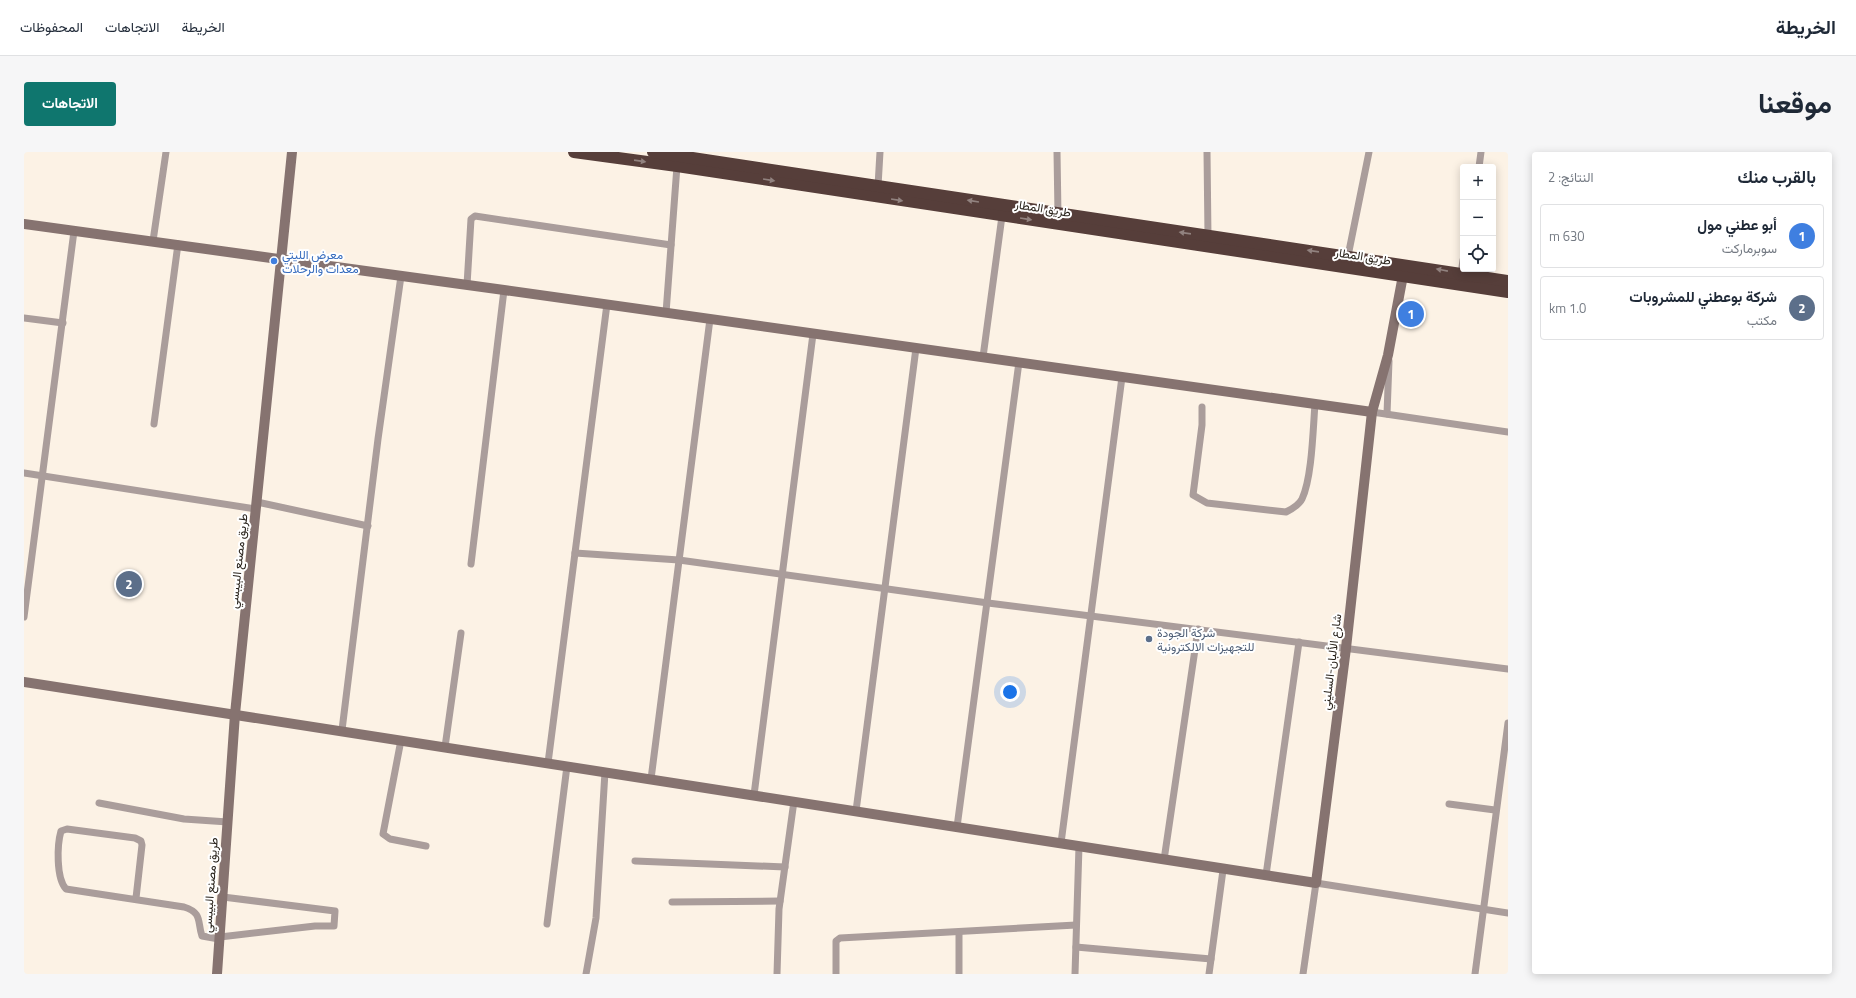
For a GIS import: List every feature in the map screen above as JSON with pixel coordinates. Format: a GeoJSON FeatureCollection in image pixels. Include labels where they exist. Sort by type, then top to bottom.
{"type":"FeatureCollection","features":[{"type":"Feature","properties":{"kind":"highway","name":"طريق المطار"},"geometry":{"type":"LineString","coordinates":[[574,152],[937,200],[1058,214],[1348,256],[1404,270],[1508,292]]}},
{"type":"Feature","properties":{"kind":"highway","name":"طريق المطار"},"geometry":{"type":"LineString","coordinates":[[656,152],[878,186],[1002,216],[1404,270],[1461,274],[1508,281]]}},
{"type":"Feature","properties":{"kind":"street"},"geometry":{"type":"LineString","coordinates":[[153,241],[166,152]]}},
{"type":"Feature","properties":{"kind":"street","name":"طريق مصنع البيبسي"},"geometry":{"type":"LineString","coordinates":[[216,974],[223,897],[235,714],[292,152]]}},
{"type":"Feature","properties":{"kind":"street"},"geometry":{"type":"LineString","coordinates":[[878,186],[880,152]]}},
{"type":"Feature","properties":{"kind":"street"},"geometry":{"type":"LineString","coordinates":[[1057,152],[1058,214]]}},
{"type":"Feature","properties":{"kind":"street"},"geometry":{"type":"LineString","coordinates":[[1207,152],[1208,236]]}},
{"type":"Feature","properties":{"kind":"street"},"geometry":{"type":"LineString","coordinates":[[1348,256],[1370,152]]}},
{"type":"Feature","properties":{"kind":"street"},"geometry":{"type":"LineString","coordinates":[[1479,164],[1481,152]]}},
{"type":"Feature","properties":{"kind":"street"},"geometry":{"type":"LineString","coordinates":[[666,313],[677,166]]}},
{"type":"Feature","properties":{"kind":"street"},"geometry":{"type":"LineString","coordinates":[[467,285],[472,219],[474,216],[671,245]]}},
{"type":"Feature","properties":{"kind":"street"},"geometry":{"type":"LineString","coordinates":[[983,356],[1002,216]]}},
{"type":"Feature","properties":{"kind":"street"},"geometry":{"type":"LineString","coordinates":[[24,224],[178,244],[813,334],[983,356],[1508,432]]}},
{"type":"Feature","properties":{"kind":"street"},"geometry":{"type":"LineString","coordinates":[[24,617],[74,231]]}},
{"type":"Feature","properties":{"kind":"street"},"geometry":{"type":"LineString","coordinates":[[154,424],[178,244]]}},
{"type":"Feature","properties":{"kind":"street","name":"شارع الألبان-السليني"},"geometry":{"type":"LineString","coordinates":[[1302,974],[1316,883],[1346,648],[1372,412],[1388,355],[1404,270]]}},
{"type":"Feature","properties":{"kind":"street"},"geometry":{"type":"LineString","coordinates":[[342,730],[378,439],[401,276]]}},
{"type":"Feature","properties":{"kind":"street"},"geometry":{"type":"LineString","coordinates":[[471,564],[504,290]]}},
{"type":"Feature","properties":{"kind":"street"},"geometry":{"type":"LineString","coordinates":[[548,763],[607,304]]}},
{"type":"Feature","properties":{"kind":"street"},"geometry":{"type":"LineString","coordinates":[[24,318],[63,323]]}},
{"type":"Feature","properties":{"kind":"street"},"geometry":{"type":"LineString","coordinates":[[650,779],[710,319]]}},
{"type":"Feature","properties":{"kind":"street"},"geometry":{"type":"LineString","coordinates":[[754,795],[813,334]]}},
{"type":"Feature","properties":{"kind":"street"},"geometry":{"type":"LineString","coordinates":[[856,811],[916,348]]}},
{"type":"Feature","properties":{"kind":"street","name":"شارع الألبان-السليني"},"geometry":{"type":"LineString","coordinates":[[1387,414],[1388,355]]}},
{"type":"Feature","properties":{"kind":"street"},"geometry":{"type":"LineString","coordinates":[[957,827],[1019,362]]}},
{"type":"Feature","properties":{"kind":"street"},"geometry":{"type":"LineString","coordinates":[[1061,843],[1092,616],[1122,377]]}},
{"type":"Feature","properties":{"kind":"street"},"geometry":{"type":"LineString","coordinates":[[1202,407],[1202,425],[1193,495],[1207,503],[1286,512],[1294,508],[1302,500],[1307,484],[1315,404]]}},
{"type":"Feature","properties":{"kind":"street"},"geometry":{"type":"LineString","coordinates":[[24,473],[256,506],[368,526]]}},
{"type":"Feature","properties":{"kind":"street"},"geometry":{"type":"LineString","coordinates":[[575,553],[679,560],[988,603],[1508,669]]}},
{"type":"Feature","properties":{"kind":"street"},"geometry":{"type":"LineString","coordinates":[[1164,860],[1198,629]]}},
{"type":"Feature","properties":{"kind":"street"},"geometry":{"type":"LineString","coordinates":[[445,747],[461,633]]}},
{"type":"Feature","properties":{"kind":"street"},"geometry":{"type":"LineString","coordinates":[[1266,875],[1299,642]]}},
{"type":"Feature","properties":{"kind":"street"},"geometry":{"type":"LineString","coordinates":[[24,682],[342,730],[1224,870],[1266,875],[1508,913]]}},
{"type":"Feature","properties":{"kind":"street"},"geometry":{"type":"LineString","coordinates":[[1475,974],[1508,723]]}},
{"type":"Feature","properties":{"kind":"street"},"geometry":{"type":"LineString","coordinates":[[401,740],[383,834],[390,839],[426,846]]}},
{"type":"Feature","properties":{"kind":"street"},"geometry":{"type":"LineString","coordinates":[[548,924],[567,766]]}},
{"type":"Feature","properties":{"kind":"street"},"geometry":{"type":"LineString","coordinates":[[586,974],[596,918],[606,772]]}},
{"type":"Feature","properties":{"kind":"street"},"geometry":{"type":"LineString","coordinates":[[777,974],[778,921],[794,801]]}},
{"type":"Feature","properties":{"kind":"street"},"geometry":{"type":"LineString","coordinates":[[99,803],[184,819],[228,822]]}},
{"type":"Feature","properties":{"kind":"street"},"geometry":{"type":"LineString","coordinates":[[1449,804],[1496,810]]}},
{"type":"Feature","properties":{"kind":"street"},"geometry":{"type":"LineString","coordinates":[[136,898],[142,846],[141,841],[135,838],[67,829],[61,831],[58,859],[65,888],[136,898],[189,908],[199,919],[202,936],[220,938],[315,926],[334,926],[335,911],[223,897]]}},
{"type":"Feature","properties":{"kind":"street"},"geometry":{"type":"LineString","coordinates":[[1075,974],[1079,846]]}},
{"type":"Feature","properties":{"kind":"street"},"geometry":{"type":"LineString","coordinates":[[635,861],[785,867]]}},
{"type":"Feature","properties":{"kind":"street"},"geometry":{"type":"LineString","coordinates":[[1208,974],[1224,870]]}},
{"type":"Feature","properties":{"kind":"street"},"geometry":{"type":"LineString","coordinates":[[672,902],[780,901]]}},
{"type":"Feature","properties":{"kind":"street"},"geometry":{"type":"LineString","coordinates":[[836,974],[836,941],[838,938],[1076,925]]}},
{"type":"Feature","properties":{"kind":"street"},"geometry":{"type":"LineString","coordinates":[[959,932],[959,974]]}},
{"type":"Feature","properties":{"kind":"street"},"geometry":{"type":"LineString","coordinates":[[1076,947],[1211,959]]}},
{"type":"Feature","properties":{"kind":"place","name":"معرض الليتي معدات والرحلات"},"geometry":{"type":"Point","coordinates":[274,261]}},
{"type":"Feature","properties":{"kind":"place","name":"أبو عطني مول"},"geometry":{"type":"Point","coordinates":[1411,314]}},
{"type":"Feature","properties":{"kind":"place","name":"شركة بوعطني للمشروبات"},"geometry":{"type":"Point","coordinates":[129,584]}},
{"type":"Feature","properties":{"kind":"place","name":"شركة الجودة للتجهيزات الالكترونية"},"geometry":{"type":"Point","coordinates":[1149,639]}}]}
